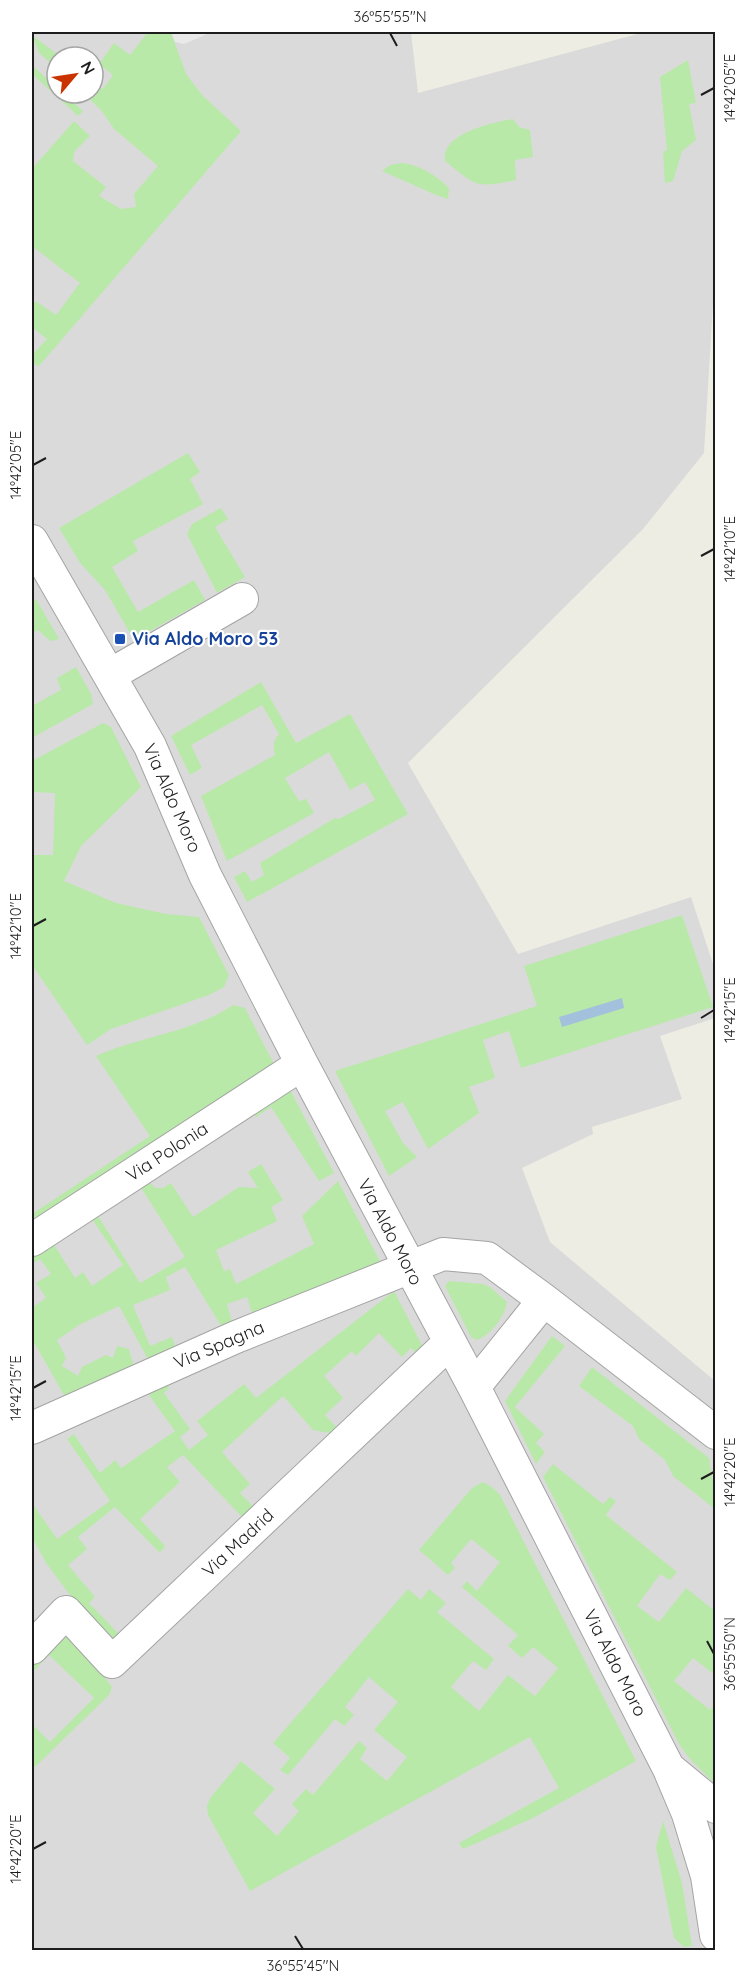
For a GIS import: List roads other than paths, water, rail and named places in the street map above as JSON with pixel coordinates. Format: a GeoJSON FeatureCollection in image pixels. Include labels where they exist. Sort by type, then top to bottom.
{"type":"FeatureCollection","features":[{"type":"Feature","properties":{"kind":"street","name":"Via Aldo Moro"},"geometry":{"type":"LineString","coordinates":[[32,542],[40,576],[110,675],[150,746],[205,875],[302,1064],[474,1387],[669,1769],[713,1874],[716,1935]]}},
{"type":"Feature","properties":{"kind":"street"},"geometry":{"type":"LineString","coordinates":[[110,675],[242,600]]}},
{"type":"Feature","properties":{"kind":"street","name":"Via Polonia"},"geometry":{"type":"LineString","coordinates":[[32,1240],[302,1064]]}},
{"type":"Feature","properties":{"kind":"street","name":"Via Spagna"},"geometry":{"type":"LineString","coordinates":[[32,1428],[236,1337],[443,1254],[487,1258],[716,1433]]}},
{"type":"Feature","properties":{"kind":"street"},"geometry":{"type":"LineString","coordinates":[[474,1387],[544,1300]]}},
{"type":"Feature","properties":{"kind":"street","name":"Via Madrid"},"geometry":{"type":"LineString","coordinates":[[32,1648],[66,1612],[112,1662],[449,1343]]}},
{"type":"Feature","properties":{"kind":"street"},"geometry":{"type":"LineString","coordinates":[[669,1769],[716,1807]]}},
{"type":"Feature","properties":{"kind":"water"},"geometry":{"type":"Polygon","coordinates":[[[622,998],[624,1008],[562,1027],[559,1017],[622,998]]]}},
{"type":"Feature","properties":{"kind":"place","name":"Via Aldo Moro 53"},"geometry":{"type":"Point","coordinates":[120,639]}}]}
